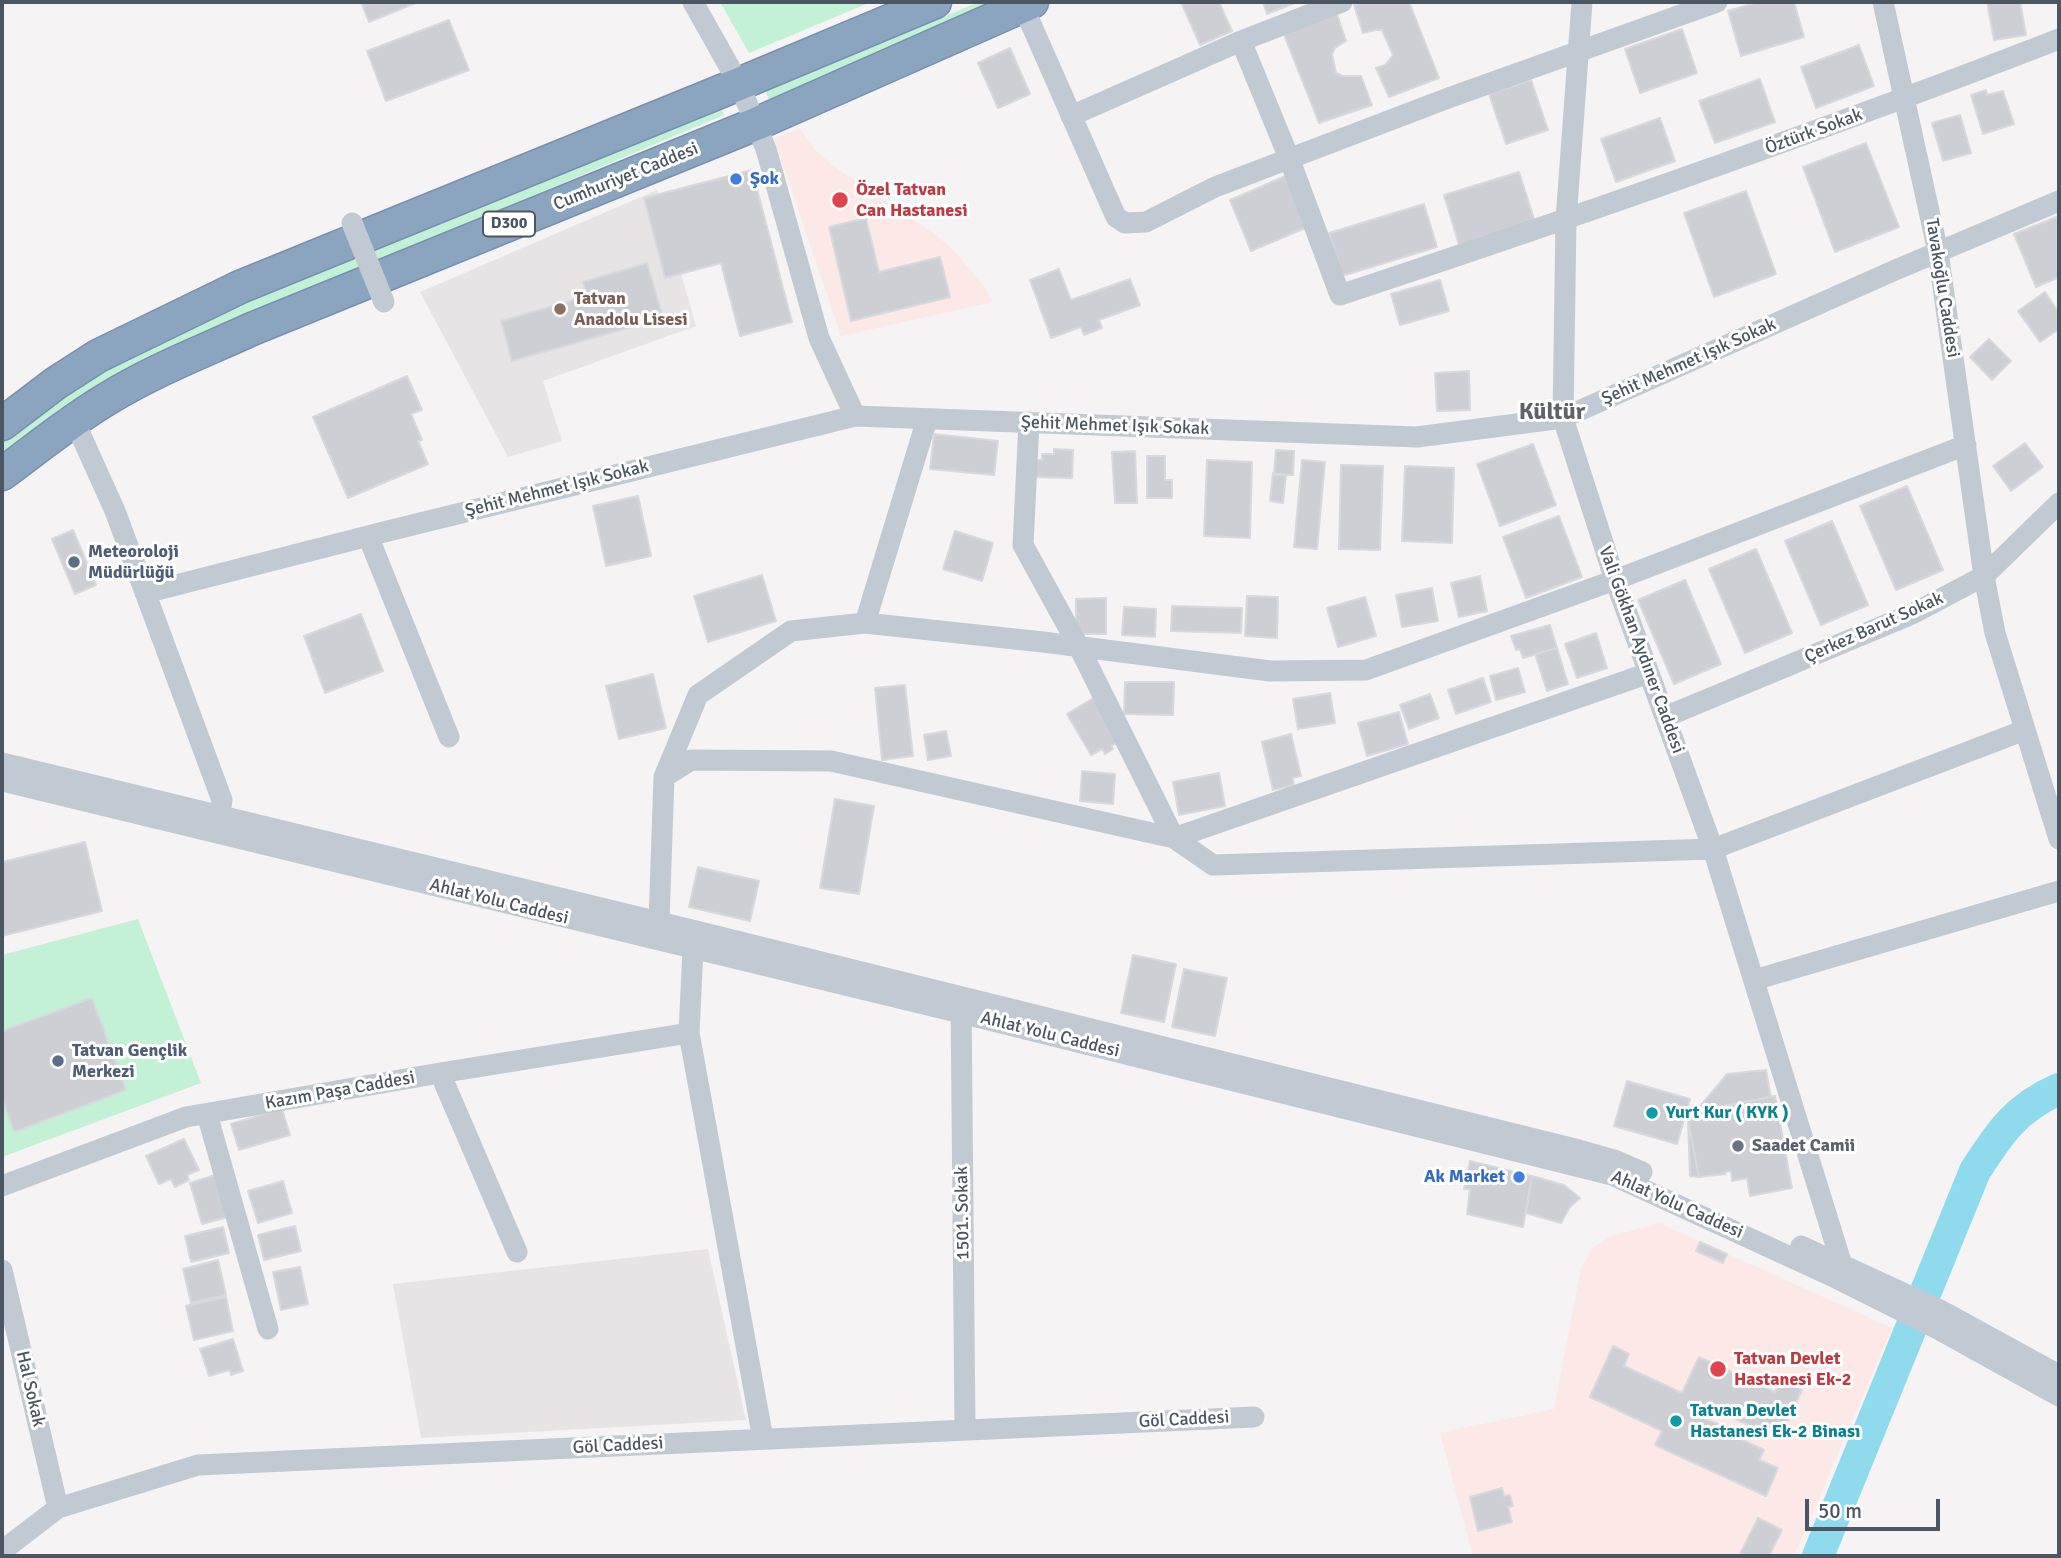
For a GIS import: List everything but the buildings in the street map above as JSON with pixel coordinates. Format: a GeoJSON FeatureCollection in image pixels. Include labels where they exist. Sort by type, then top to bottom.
{"type":"FeatureCollection","features":[{"type":"Feature","properties":{"kind":"highway","name":"D300"},"geometry":{"type":"LineString","coordinates":[[2,424],[56,383],[98,356],[240,287],[935,2]]}},
{"type":"Feature","properties":{"kind":"highway","name":"Cumhuriyet Caddesi"},"geometry":{"type":"LineString","coordinates":[[2,474],[107,398],[252,329],[756,124],[1027,4]]}},
{"type":"Feature","properties":{"kind":"street"},"geometry":{"type":"LineString","coordinates":[[693,2],[739,84],[766,149],[819,338],[855,416]]}},
{"type":"Feature","properties":{"kind":"street"},"geometry":{"type":"LineString","coordinates":[[1071,116],[1241,41],[1342,2]]}},
{"type":"Feature","properties":{"kind":"street","name":"Vali Gökhan Aydıner Caddesi"},"geometry":{"type":"LineString","coordinates":[[1582,2],[1566,220],[1563,418],[1615,580],[1713,849],[1839,1271]]}},
{"type":"Feature","properties":{"kind":"street"},"geometry":{"type":"LineString","coordinates":[[1027,4],[1071,116],[1116,217],[1125,223],[1146,222],[1215,187],[1289,158],[1717,2]]}},
{"type":"Feature","properties":{"kind":"street","name":"Tavakoğlu Caddesi"},"geometry":{"type":"LineString","coordinates":[[1883,2],[1938,251],[1984,576],[1995,633],[2059,839]]}},
{"type":"Feature","properties":{"kind":"street","name":"Öztürk Sokak"},"geometry":{"type":"LineString","coordinates":[[1289,158],[1340,295],[1566,220],[1904,99],[2059,39]]}},
{"type":"Feature","properties":{"kind":"street"},"geometry":{"type":"LineString","coordinates":[[1241,41],[1289,158]]}},
{"type":"Feature","properties":{"kind":"street","name":"Şehit Mehmet Işık Sokak"},"geometry":{"type":"LineString","coordinates":[[145,593],[855,416],[1417,437],[1563,418],[1938,251],[2059,201]]}},
{"type":"Feature","properties":{"kind":"street"},"geometry":{"type":"LineString","coordinates":[[352,223],[384,302]]}},
{"type":"Feature","properties":{"kind":"street"},"geometry":{"type":"LineString","coordinates":[[865,623],[928,419]]}},
{"type":"Feature","properties":{"kind":"street"},"geometry":{"type":"LineString","coordinates":[[74,420],[115,511],[222,800],[218,825]]}},
{"type":"Feature","properties":{"kind":"street"},"geometry":{"type":"LineString","coordinates":[[1029,422],[1023,545],[1079,647],[1174,838]]}},
{"type":"Feature","properties":{"kind":"street"},"geometry":{"type":"LineString","coordinates":[[657,931],[664,777],[698,695],[791,631],[865,623],[1270,671],[1366,670],[1615,580],[1966,445]]}},
{"type":"Feature","properties":{"kind":"street","name":"Çerkez Barut Sokak"},"geometry":{"type":"LineString","coordinates":[[1665,717],[1912,614],[1984,576],[2059,503]]}},
{"type":"Feature","properties":{"kind":"street"},"geometry":{"type":"LineString","coordinates":[[369,536],[449,737]]}},
{"type":"Feature","properties":{"kind":"street"},"geometry":{"type":"LineString","coordinates":[[1174,838],[1649,673]]}},
{"type":"Feature","properties":{"kind":"street"},"geometry":{"type":"LineString","coordinates":[[664,777],[691,760],[831,761],[1174,838],[1213,865],[1713,849],[2025,730]]}},
{"type":"Feature","properties":{"kind":"street","name":"Ahlat Yolu Caddesi"},"geometry":{"type":"LineString","coordinates":[[2,764],[218,825],[1215,1068],[1614,1160],[1938,1319],[2059,1375]]}},
{"type":"Feature","properties":{"kind":"street","name":"Ahlat Yolu Caddesi"},"geometry":{"type":"LineString","coordinates":[[2,782],[218,825]]}},
{"type":"Feature","properties":{"kind":"street"},"geometry":{"type":"LineString","coordinates":[[1754,980],[2059,891]]}},
{"type":"Feature","properties":{"kind":"street"},"geometry":{"type":"LineString","coordinates":[[694,940],[689,1033],[763,1439]]}},
{"type":"Feature","properties":{"kind":"street","name":"1501. Sokak"},"geometry":{"type":"LineString","coordinates":[[961,1005],[965,1430]]}},
{"type":"Feature","properties":{"kind":"street","name":"Kazım Paşa Caddesi"},"geometry":{"type":"LineString","coordinates":[[2,1186],[186,1117],[689,1033]]}},
{"type":"Feature","properties":{"kind":"street"},"geometry":{"type":"LineString","coordinates":[[440,1073],[517,1252]]}},
{"type":"Feature","properties":{"kind":"street"},"geometry":{"type":"LineString","coordinates":[[207,1114],[268,1329]]}},
{"type":"Feature","properties":{"kind":"street","name":"Hal Sokak"},"geometry":{"type":"LineString","coordinates":[[2,1270],[58,1508]]}},
{"type":"Feature","properties":{"kind":"street","name":"Ahlat Yolu Caddesi"},"geometry":{"type":"LineString","coordinates":[[1938,1319],[2059,1396]]}},
{"type":"Feature","properties":{"kind":"street","name":"Göl Caddesi"},"geometry":{"type":"LineString","coordinates":[[2,1551],[58,1508],[198,1465],[1254,1417]]}},
{"type":"Feature","properties":{"kind":"shaded area","name":"Özel Tatvan Can Hastanesi"},"geometry":{"type":"Polygon","coordinates":[[[800,129],[815,150],[832,165],[936,235],[957,254],[993,302],[841,336],[774,138],[800,129]]]}},
{"type":"Feature","properties":{"kind":"shaded area","name":"Tatvan Anadolu Lisesi"},"geometry":{"type":"Polygon","coordinates":[[[657,190],[696,326],[543,381],[562,441],[508,457],[420,292],[657,190]]]}},
{"type":"Feature","properties":{"kind":"shaded area","name":"Tatvan Devlet Hastanesi Ek-2"},"geometry":{"type":"Polygon","coordinates":[[[1659,1223],[1892,1328],[1794,1556],[1473,1556],[1440,1433],[1554,1409],[1581,1268],[1593,1248],[1611,1236],[1659,1223]]]}},
{"type":"Feature","properties":{"kind":"shaded area"},"geometry":{"type":"Polygon","coordinates":[[[708,1249],[746,1420],[421,1438],[393,1284],[708,1249]]]}},
{"type":"Feature","properties":{"kind":"green space"},"geometry":{"type":"Polygon","coordinates":[[[720,2],[871,2],[749,53],[720,2]]]}},
{"type":"Feature","properties":{"kind":"green space"},"geometry":{"type":"Polygon","coordinates":[[[979,2],[1004,2],[769,100],[765,90],[979,2]]]}},
{"type":"Feature","properties":{"kind":"green space"},"geometry":{"type":"Polygon","coordinates":[[[721,107],[724,115],[214,330],[82,397],[2,453],[2,440],[76,388],[141,349],[721,107]]]}},
{"type":"Feature","properties":{"kind":"green space"},"geometry":{"type":"Polygon","coordinates":[[[138,919],[201,1083],[2,1157],[2,955],[138,919]]]}},
{"type":"Feature","properties":{"kind":"waterway"},"geometry":{"type":"LineString","coordinates":[[1818,1556],[1975,1171],[2010,1122],[2031,1104],[2059,1089]]}},
{"type":"Feature","properties":{"kind":"place","name":"Şok"},"geometry":{"type":"Point","coordinates":[736,179]}},
{"type":"Feature","properties":{"kind":"place","name":"Özel Tatvan Can Hastanesi"},"geometry":{"type":"Point","coordinates":[840,200]}},
{"type":"Feature","properties":{"kind":"place","name":"Tatvan Anadolu Lisesi"},"geometry":{"type":"Point","coordinates":[560,309]}},
{"type":"Feature","properties":{"kind":"place","name":"Meteoroloji Müdürlüğü"},"geometry":{"type":"Point","coordinates":[74,562]}},
{"type":"Feature","properties":{"kind":"place","name":"Tatvan Gençlik Merkezi"},"geometry":{"type":"Point","coordinates":[58,1061]}},
{"type":"Feature","properties":{"kind":"place","name":"Yurt Kur ( KYK )"},"geometry":{"type":"Point","coordinates":[1652,1113]}},
{"type":"Feature","properties":{"kind":"place","name":"Saadet Camii"},"geometry":{"type":"Point","coordinates":[1738,1146]}},
{"type":"Feature","properties":{"kind":"place","name":"Ak Market"},"geometry":{"type":"Point","coordinates":[1519,1177]}},
{"type":"Feature","properties":{"kind":"place","name":"Tatvan Devlet Hastanesi Ek-2"},"geometry":{"type":"Point","coordinates":[1718,1369]}},
{"type":"Feature","properties":{"kind":"place","name":"Tatvan Devlet Hastanesi Ek-2 Binası"},"geometry":{"type":"Point","coordinates":[1676,1421]}},
{"type":"Feature","properties":{"kind":"district","name":"Kültür"},"geometry":{"type":"Point","coordinates":[1552,413]}}]}
